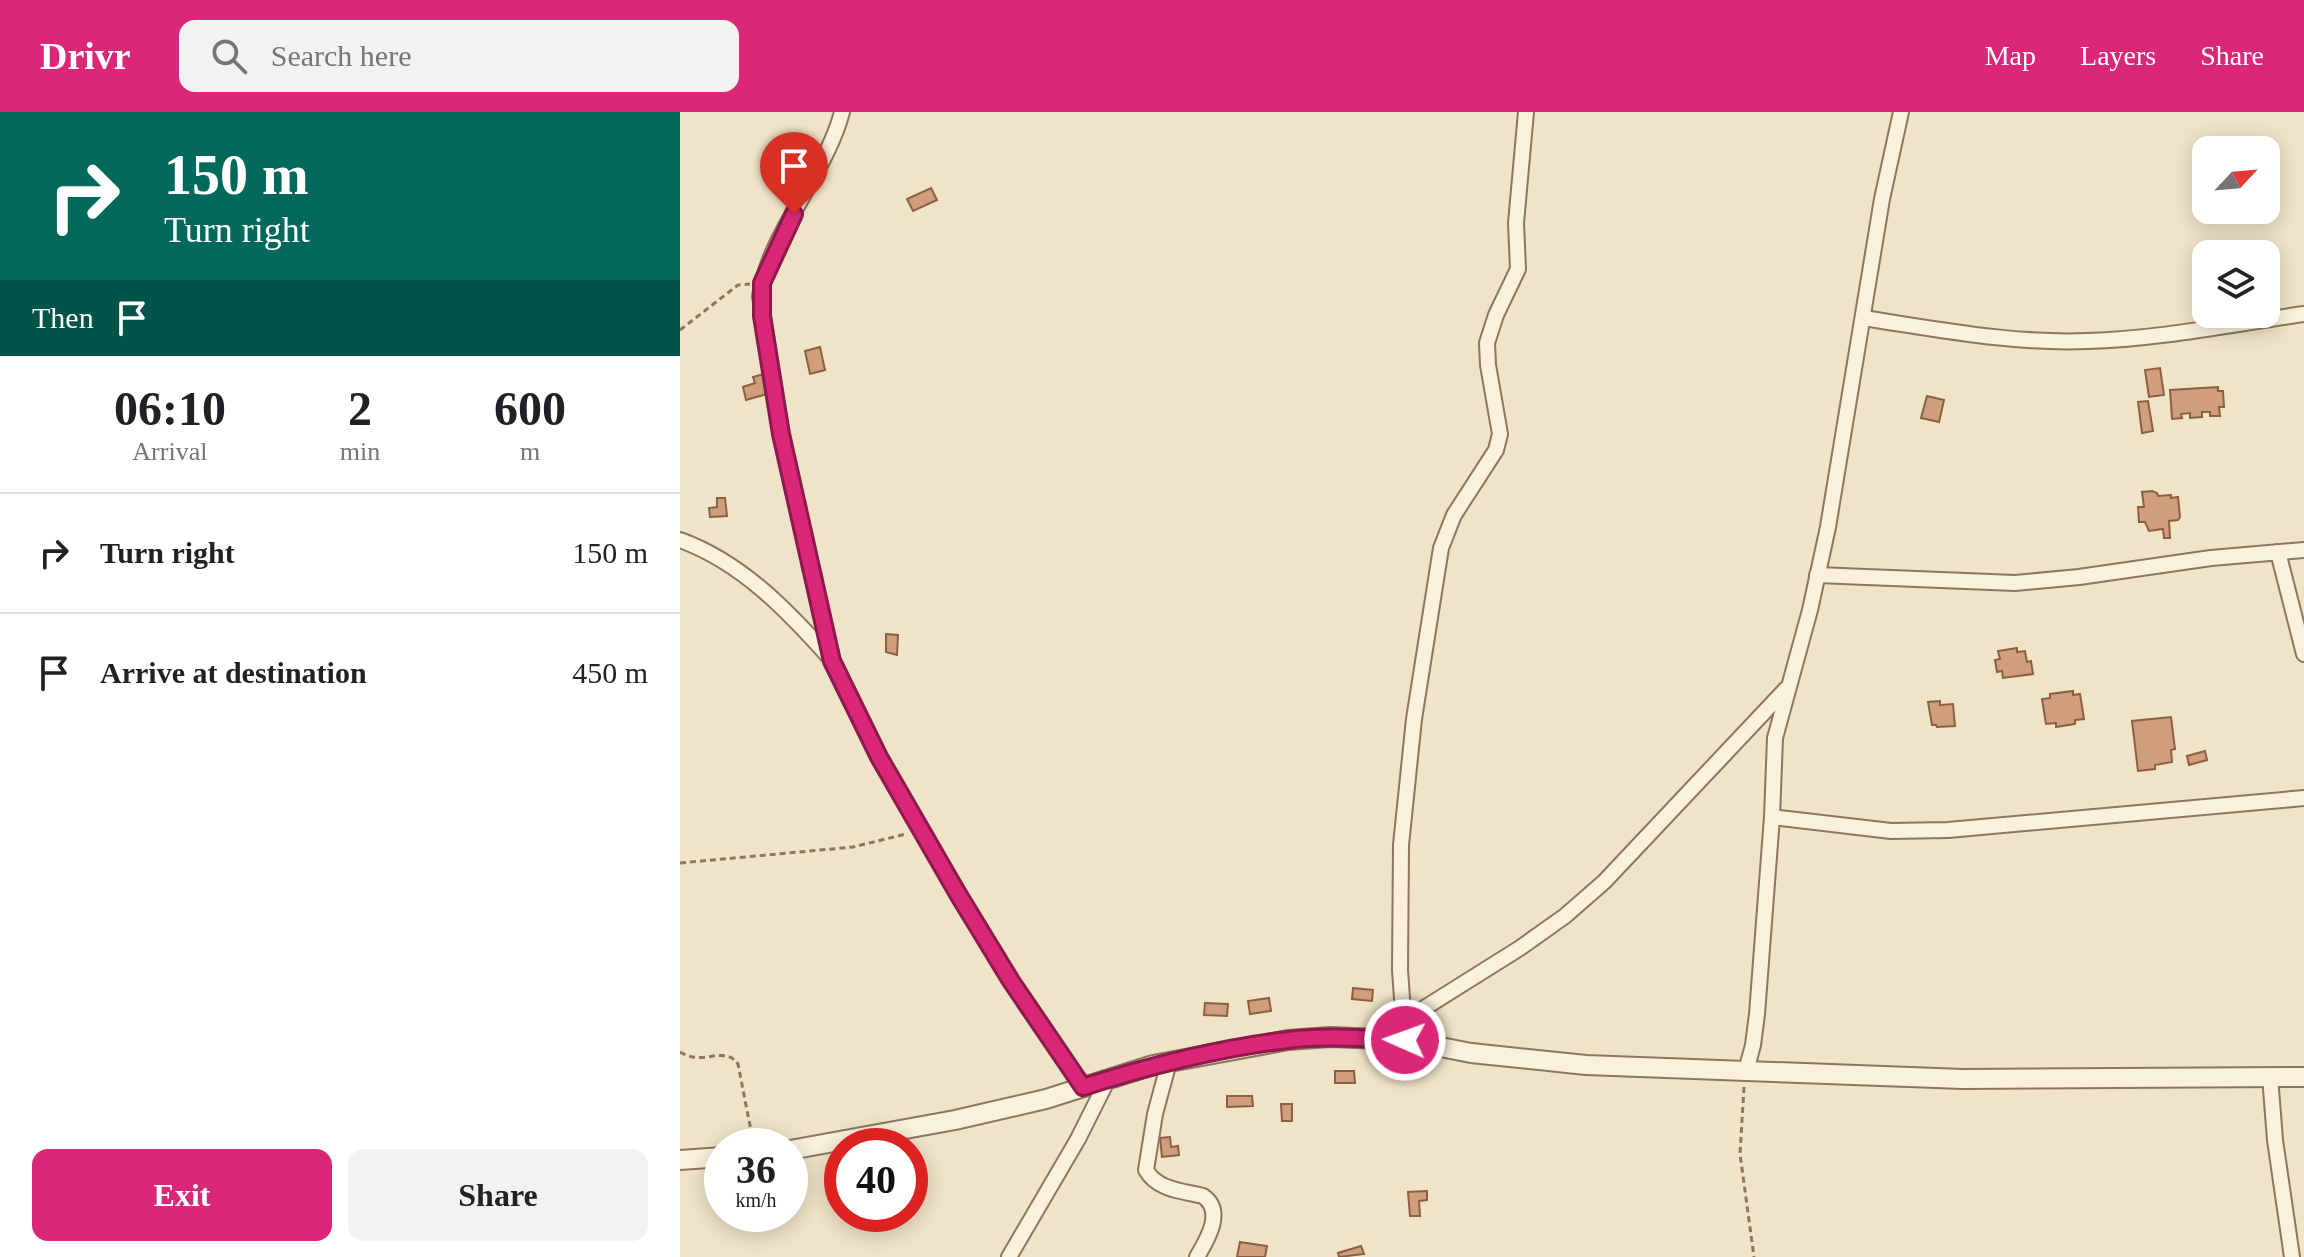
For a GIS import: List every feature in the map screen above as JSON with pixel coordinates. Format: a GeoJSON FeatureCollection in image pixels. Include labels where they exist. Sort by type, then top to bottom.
{"type":"FeatureCollection","features":[{"type":"Feature","properties":{"kind":"street"},"geometry":{"type":"LineString","coordinates":[[842,112],[817,172],[783,235],[762,283],[762,316],[781,434],[832,661],[879,757],[921,830],[1011,981],[1083,1087]]}},
{"type":"Feature","properties":{"kind":"street"},"geometry":{"type":"LineString","coordinates":[[1404,1031],[1401,845],[1414,719],[1441,548],[1454,515],[1496,450],[1500,434],[1487,343],[1496,315],[1518,269],[1516,223],[1526,112]]}},
{"type":"Feature","properties":{"kind":"street"},"geometry":{"type":"LineString","coordinates":[[1746,1071],[1757,1014],[1775,738],[1828,527],[1882,199],[1901,112]]}},
{"type":"Feature","properties":{"kind":"street"},"geometry":{"type":"LineString","coordinates":[[1863,318],[1970,334],[2085,341],[2144,338],[2304,314]]}},
{"type":"Feature","properties":{"kind":"street"},"geometry":{"type":"LineString","coordinates":[[680,540],[745,575],[793,616],[832,661]]}},
{"type":"Feature","properties":{"kind":"street"},"geometry":{"type":"LineString","coordinates":[[1817,575],[2015,583],[2304,550]]}},
{"type":"Feature","properties":{"kind":"street"},"geometry":{"type":"LineString","coordinates":[[2278,552],[2304,654]]}},
{"type":"Feature","properties":{"kind":"street"},"geometry":{"type":"LineString","coordinates":[[1404,1031],[1565,916],[1604,882],[1788,686]]}},
{"type":"Feature","properties":{"kind":"street"},"geometry":{"type":"LineString","coordinates":[[1772,817],[1891,831],[1948,830],[2304,798]]}},
{"type":"Feature","properties":{"kind":"street"},"geometry":{"type":"LineString","coordinates":[[808,1147],[955,1120],[1046,1099],[1169,1062],[1288,1040],[1404,1031],[1471,1053],[1547,1062],[2004,1079],[2304,1077]]}},
{"type":"Feature","properties":{"kind":"street"},"geometry":{"type":"LineString","coordinates":[[1169,1062],[1155,1114],[1146,1170],[1150,1178],[1163,1186],[1209,1199],[1213,1223],[1197,1257]]}},
{"type":"Feature","properties":{"kind":"street"},"geometry":{"type":"LineString","coordinates":[[2270,1076],[2275,1140],[2292,1257]]}},
{"type":"Feature","properties":{"kind":"street"},"geometry":{"type":"LineString","coordinates":[[1009,1257],[1078,1139],[1108,1079]]}},
{"type":"Feature","properties":{"kind":"street"},"geometry":{"type":"LineString","coordinates":[[680,1160],[704,1158]]}},
{"type":"Feature","properties":{"kind":"path"},"geometry":{"type":"LineString","coordinates":[[680,330],[738,285],[762,283]]}},
{"type":"Feature","properties":{"kind":"path"},"geometry":{"type":"LineString","coordinates":[[680,863],[853,847],[921,830]]}},
{"type":"Feature","properties":{"kind":"path"},"geometry":{"type":"LineString","coordinates":[[680,1052],[692,1057],[734,1058],[738,1064],[750,1128]]}},
{"type":"Feature","properties":{"kind":"path"},"geometry":{"type":"LineString","coordinates":[[1746,1071],[1740,1154],[1754,1257]]}},
{"type":"Feature","properties":{"kind":"building"},"geometry":{"type":"Polygon","coordinates":[[[931,188],[937,200],[913,211],[907,199],[931,188]]]}},
{"type":"Feature","properties":{"kind":"building"},"geometry":{"type":"Polygon","coordinates":[[[820,347],[825,370],[810,374],[805,351],[820,347]]]}},
{"type":"Feature","properties":{"kind":"building"},"geometry":{"type":"Polygon","coordinates":[[[2160,368],[2164,395],[2149,397],[2145,370],[2160,368]]]}},
{"type":"Feature","properties":{"kind":"building"},"geometry":{"type":"Polygon","coordinates":[[[768,373],[771,382],[764,384],[767,394],[746,400],[743,387],[755,383],[753,377],[768,373]]]}},
{"type":"Feature","properties":{"kind":"building"},"geometry":{"type":"Polygon","coordinates":[[[2218,387],[2218,391],[2223,391],[2224,407],[2219,407],[2220,416],[2202,412],[2202,417],[2190,418],[2190,413],[2172,419],[2170,390],[2218,387]]]}},
{"type":"Feature","properties":{"kind":"building"},"geometry":{"type":"Polygon","coordinates":[[[1927,396],[1944,400],[1939,422],[1921,418],[1927,396]]]}},
{"type":"Feature","properties":{"kind":"building"},"geometry":{"type":"Polygon","coordinates":[[[2148,401],[2153,431],[2142,433],[2138,402],[2148,401]]]}},
{"type":"Feature","properties":{"kind":"building"},"geometry":{"type":"Polygon","coordinates":[[[2152,491],[2158,496],[2178,497],[2180,517],[2169,521],[2170,538],[2164,538],[2163,529],[2149,531],[2145,522],[2139,522],[2138,507],[2144,507],[2142,492],[2152,491]]]}},
{"type":"Feature","properties":{"kind":"building"},"geometry":{"type":"Polygon","coordinates":[[[717,498],[725,498],[727,516],[710,517],[709,508],[717,507],[717,498]]]}},
{"type":"Feature","properties":{"kind":"building"},"geometry":{"type":"Polygon","coordinates":[[[886,634],[898,635],[897,655],[886,652],[886,634]]]}},
{"type":"Feature","properties":{"kind":"building"},"geometry":{"type":"Polygon","coordinates":[[[2017,648],[2017,652],[2025,651],[2033,674],[2003,678],[2002,671],[1997,672],[1995,660],[2000,659],[1998,651],[2017,648]]]}},
{"type":"Feature","properties":{"kind":"building"},"geometry":{"type":"Polygon","coordinates":[[[2073,691],[2073,695],[2080,694],[2084,719],[2056,727],[2056,723],[2046,724],[2042,699],[2050,698],[2050,694],[2073,691]]]}},
{"type":"Feature","properties":{"kind":"building"},"geometry":{"type":"Polygon","coordinates":[[[1940,701],[1940,705],[1953,704],[1955,726],[1932,725],[1928,702],[1940,701]]]}},
{"type":"Feature","properties":{"kind":"building"},"geometry":{"type":"Polygon","coordinates":[[[2171,717],[2175,749],[2171,750],[2172,762],[2155,765],[2155,769],[2138,771],[2132,721],[2171,717]]]}},
{"type":"Feature","properties":{"kind":"building"},"geometry":{"type":"Polygon","coordinates":[[[2205,751],[2207,760],[2189,765],[2187,756],[2205,751]]]}},
{"type":"Feature","properties":{"kind":"building"},"geometry":{"type":"Polygon","coordinates":[[[1353,988],[1373,990],[1372,1001],[1352,999],[1353,988]]]}},
{"type":"Feature","properties":{"kind":"building"},"geometry":{"type":"Polygon","coordinates":[[[1269,998],[1271,1011],[1250,1014],[1248,1001],[1269,998]]]}},
{"type":"Feature","properties":{"kind":"building"},"geometry":{"type":"Polygon","coordinates":[[[1205,1003],[1228,1004],[1227,1016],[1204,1015],[1205,1003]]]}},
{"type":"Feature","properties":{"kind":"building"},"geometry":{"type":"Polygon","coordinates":[[[1335,1071],[1354,1071],[1355,1083],[1335,1083],[1335,1071]]]}},
{"type":"Feature","properties":{"kind":"building"},"geometry":{"type":"Polygon","coordinates":[[[1227,1096],[1252,1096],[1253,1106],[1227,1107],[1227,1096]]]}},
{"type":"Feature","properties":{"kind":"building"},"geometry":{"type":"Polygon","coordinates":[[[1281,1104],[1292,1104],[1292,1121],[1282,1121],[1281,1104]]]}},
{"type":"Feature","properties":{"kind":"building"},"geometry":{"type":"Polygon","coordinates":[[[1170,1137],[1171,1147],[1178,1146],[1179,1155],[1162,1157],[1160,1138],[1170,1137]]]}},
{"type":"Feature","properties":{"kind":"building"},"geometry":{"type":"Polygon","coordinates":[[[1427,1191],[1427,1200],[1419,1201],[1420,1216],[1410,1216],[1408,1192],[1427,1191]]]}},
{"type":"Feature","properties":{"kind":"building"},"geometry":{"type":"Polygon","coordinates":[[[1240,1242],[1267,1246],[1265,1257],[1237,1257],[1240,1242]]]}},
{"type":"Feature","properties":{"kind":"building"},"geometry":{"type":"Polygon","coordinates":[[[1361,1246],[1364,1254],[1339,1257],[1338,1253],[1361,1246]]]}},
{"type":"Feature","properties":{"kind":"route"},"geometry":{"type":"LineString","coordinates":[[794,214],[766,272],[760,296],[781,434],[832,661],[879,757],[958,894],[1011,981],[1083,1087],[1153,1065],[1288,1040],[1330,1037],[1405,1040]]}}]}
